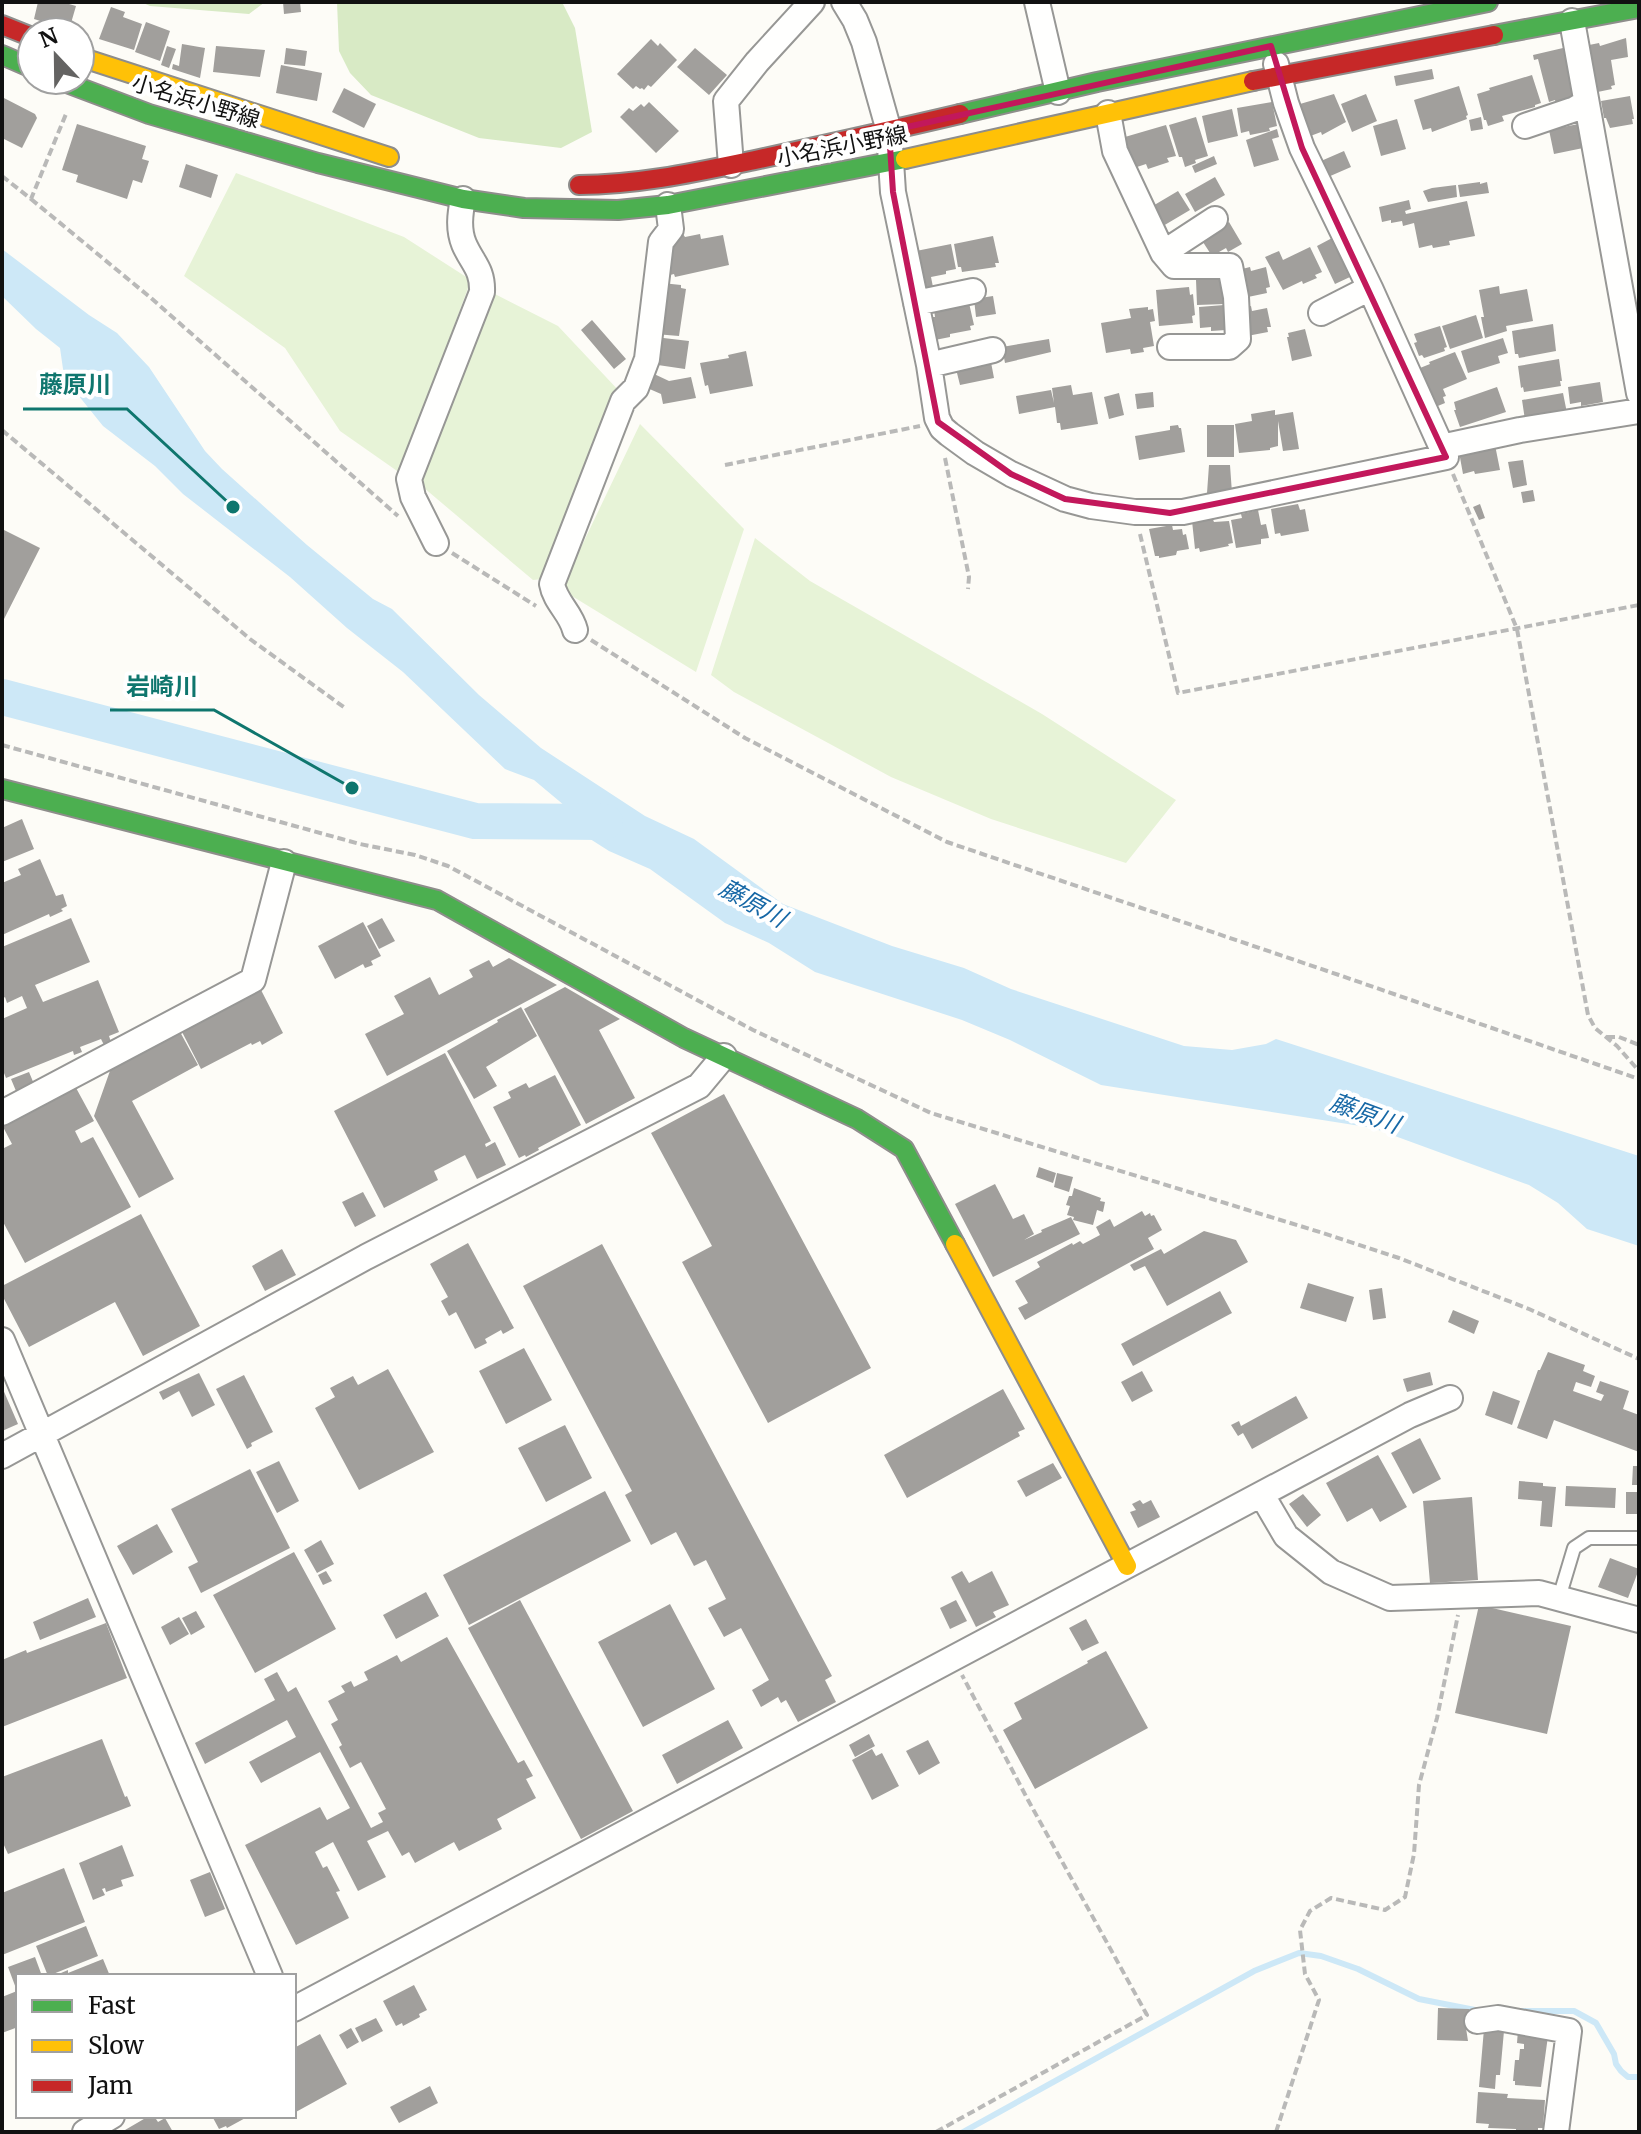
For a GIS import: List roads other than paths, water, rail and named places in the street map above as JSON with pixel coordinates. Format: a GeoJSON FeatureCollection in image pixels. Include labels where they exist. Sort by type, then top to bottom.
{"type":"FeatureCollection","features":[{"type":"Feature","properties":{"kind":"main road","name":"小名浜小野線"},"geometry":{"type":"LineString","coordinates":[[560,184],[603,185],[673,177],[1271,46],[1390,11],[1488,2]]}},
{"type":"Feature","properties":{"kind":"main road","name":"小名浜小野線"},"geometry":{"type":"LineString","coordinates":[[96,95],[149,114],[318,163],[463,199],[524,208],[618,210],[668,205],[892,162],[1279,75],[1639,8]]}},
{"type":"Feature","properties":{"kind":"main road","name":"小名浜小野線"},"geometry":{"type":"LineString","coordinates":[[96,62],[413,164]]}},
{"type":"Feature","properties":{"kind":"main road"},"geometry":{"type":"LineString","coordinates":[[2,789],[437,900],[684,1038],[857,1119],[904,1149],[1127,1566]]}},
{"type":"Feature","properties":{"kind":"street"},"geometry":{"type":"LineString","coordinates":[[731,165],[726,101],[812,2]]}},
{"type":"Feature","properties":{"kind":"street"},"geometry":{"type":"LineString","coordinates":[[844,2],[864,42],[889,131],[893,192],[940,425],[975,453],[1011,474],[1065,499],[1091,506],[1135,512],[1183,512],[1444,452],[1518,419],[1639,411]]}},
{"type":"Feature","properties":{"kind":"street"},"geometry":{"type":"LineString","coordinates":[[1037,2],[1058,92]]}},
{"type":"Feature","properties":{"kind":"street"},"geometry":{"type":"LineString","coordinates":[[1572,21],[1639,393]]}},
{"type":"Feature","properties":{"kind":"street"},"geometry":{"type":"LineString","coordinates":[[1271,46],[1302,148],[1444,452]]}},
{"type":"Feature","properties":{"kind":"street"},"geometry":{"type":"LineString","coordinates":[[1525,126],[1585,103]]}},
{"type":"Feature","properties":{"kind":"street"},"geometry":{"type":"LineString","coordinates":[[1108,113],[1115,151],[1163,253],[1174,266],[1230,266],[1236,297],[1238,339],[1229,347],[1170,347]]}},
{"type":"Feature","properties":{"kind":"street"},"geometry":{"type":"LineString","coordinates":[[436,543],[413,497],[409,479],[482,292],[480,271],[462,241],[460,218],[463,199]]}},
{"type":"Feature","properties":{"kind":"street"},"geometry":{"type":"LineString","coordinates":[[575,630],[552,584],[623,401],[636,388],[647,359],[661,242],[671,229],[668,205]]}},
{"type":"Feature","properties":{"kind":"street"},"geometry":{"type":"LineString","coordinates":[[1163,253],[1215,219]]}},
{"type":"Feature","properties":{"kind":"street"},"geometry":{"type":"LineString","coordinates":[[1321,313],[1370,288]]}},
{"type":"Feature","properties":{"kind":"street"},"geometry":{"type":"LineString","coordinates":[[916,303],[973,291]]}},
{"type":"Feature","properties":{"kind":"street"},"geometry":{"type":"LineString","coordinates":[[929,365],[993,350]]}},
{"type":"Feature","properties":{"kind":"street"},"geometry":{"type":"LineString","coordinates":[[2,1113],[253,980],[284,862]]}},
{"type":"Feature","properties":{"kind":"street"},"geometry":{"type":"LineString","coordinates":[[2,1456],[366,1257],[699,1086],[724,1056]]}},
{"type":"Feature","properties":{"kind":"street"},"geometry":{"type":"LineString","coordinates":[[2,1340],[269,1974]]}},
{"type":"Feature","properties":{"kind":"street"},"geometry":{"type":"LineString","coordinates":[[296,2008],[1410,1415],[1450,1398]]}},
{"type":"Feature","properties":{"kind":"street"},"geometry":{"type":"LineString","coordinates":[[1262,1495],[1286,1536],[1331,1572],[1390,1598],[1539,1593],[1639,1620]]}},
{"type":"Feature","properties":{"kind":"street"},"geometry":{"type":"LineString","coordinates":[[1477,2021],[1498,2018],[1569,2031],[1556,2132]]}},
{"type":"Feature","properties":{"kind":"street"},"geometry":{"type":"LineString","coordinates":[[85,2132],[109,2118]]}},
{"type":"Feature","properties":{"kind":"lane"},"geometry":{"type":"LineString","coordinates":[[1559,1598],[1574,1548],[1589,1538],[1639,1538]]}},
{"type":"Feature","properties":{"kind":"water"},"geometry":{"type":"Polygon","coordinates":[[[2,249],[117,333],[149,367],[205,451],[222,469],[307,545],[373,599],[392,609],[479,695],[541,748],[645,816],[694,839],[783,904],[892,946],[964,968],[1011,989],[1184,1046],[1232,1050],[1266,1044],[1276,1039],[1639,1156],[1639,1246],[1587,1229],[1558,1203],[1529,1185],[1373,1128],[1101,1085],[962,1020],[815,972],[769,943],[725,923],[650,869],[609,851],[587,837],[571,811],[534,780],[505,769],[403,672],[103,426],[70,385],[63,369],[60,348],[2,296],[2,249]]]}},
{"type":"Feature","properties":{"kind":"waterway"},"geometry":{"type":"LineString","coordinates":[[2,697],[475,821],[605,822]]}},
{"type":"Feature","properties":{"kind":"waterway"},"geometry":{"type":"LineString","coordinates":[[963,2132],[1254,1971],[1299,1953],[1321,1956],[1358,1969],[1419,1999],[1480,2011]]}},
{"type":"Feature","properties":{"kind":"waterway"},"geometry":{"type":"LineString","coordinates":[[1519,2011],[1574,2011],[1596,2023],[1621,2071],[1628,2077],[1639,2077]]}},
{"type":"Feature","properties":{"kind":"place","name":"藤原川"},"geometry":{"type":"Point","coordinates":[233,507]}},
{"type":"Feature","properties":{"kind":"place","name":"岩崎川"},"geometry":{"type":"Point","coordinates":[352,788]}}]}
